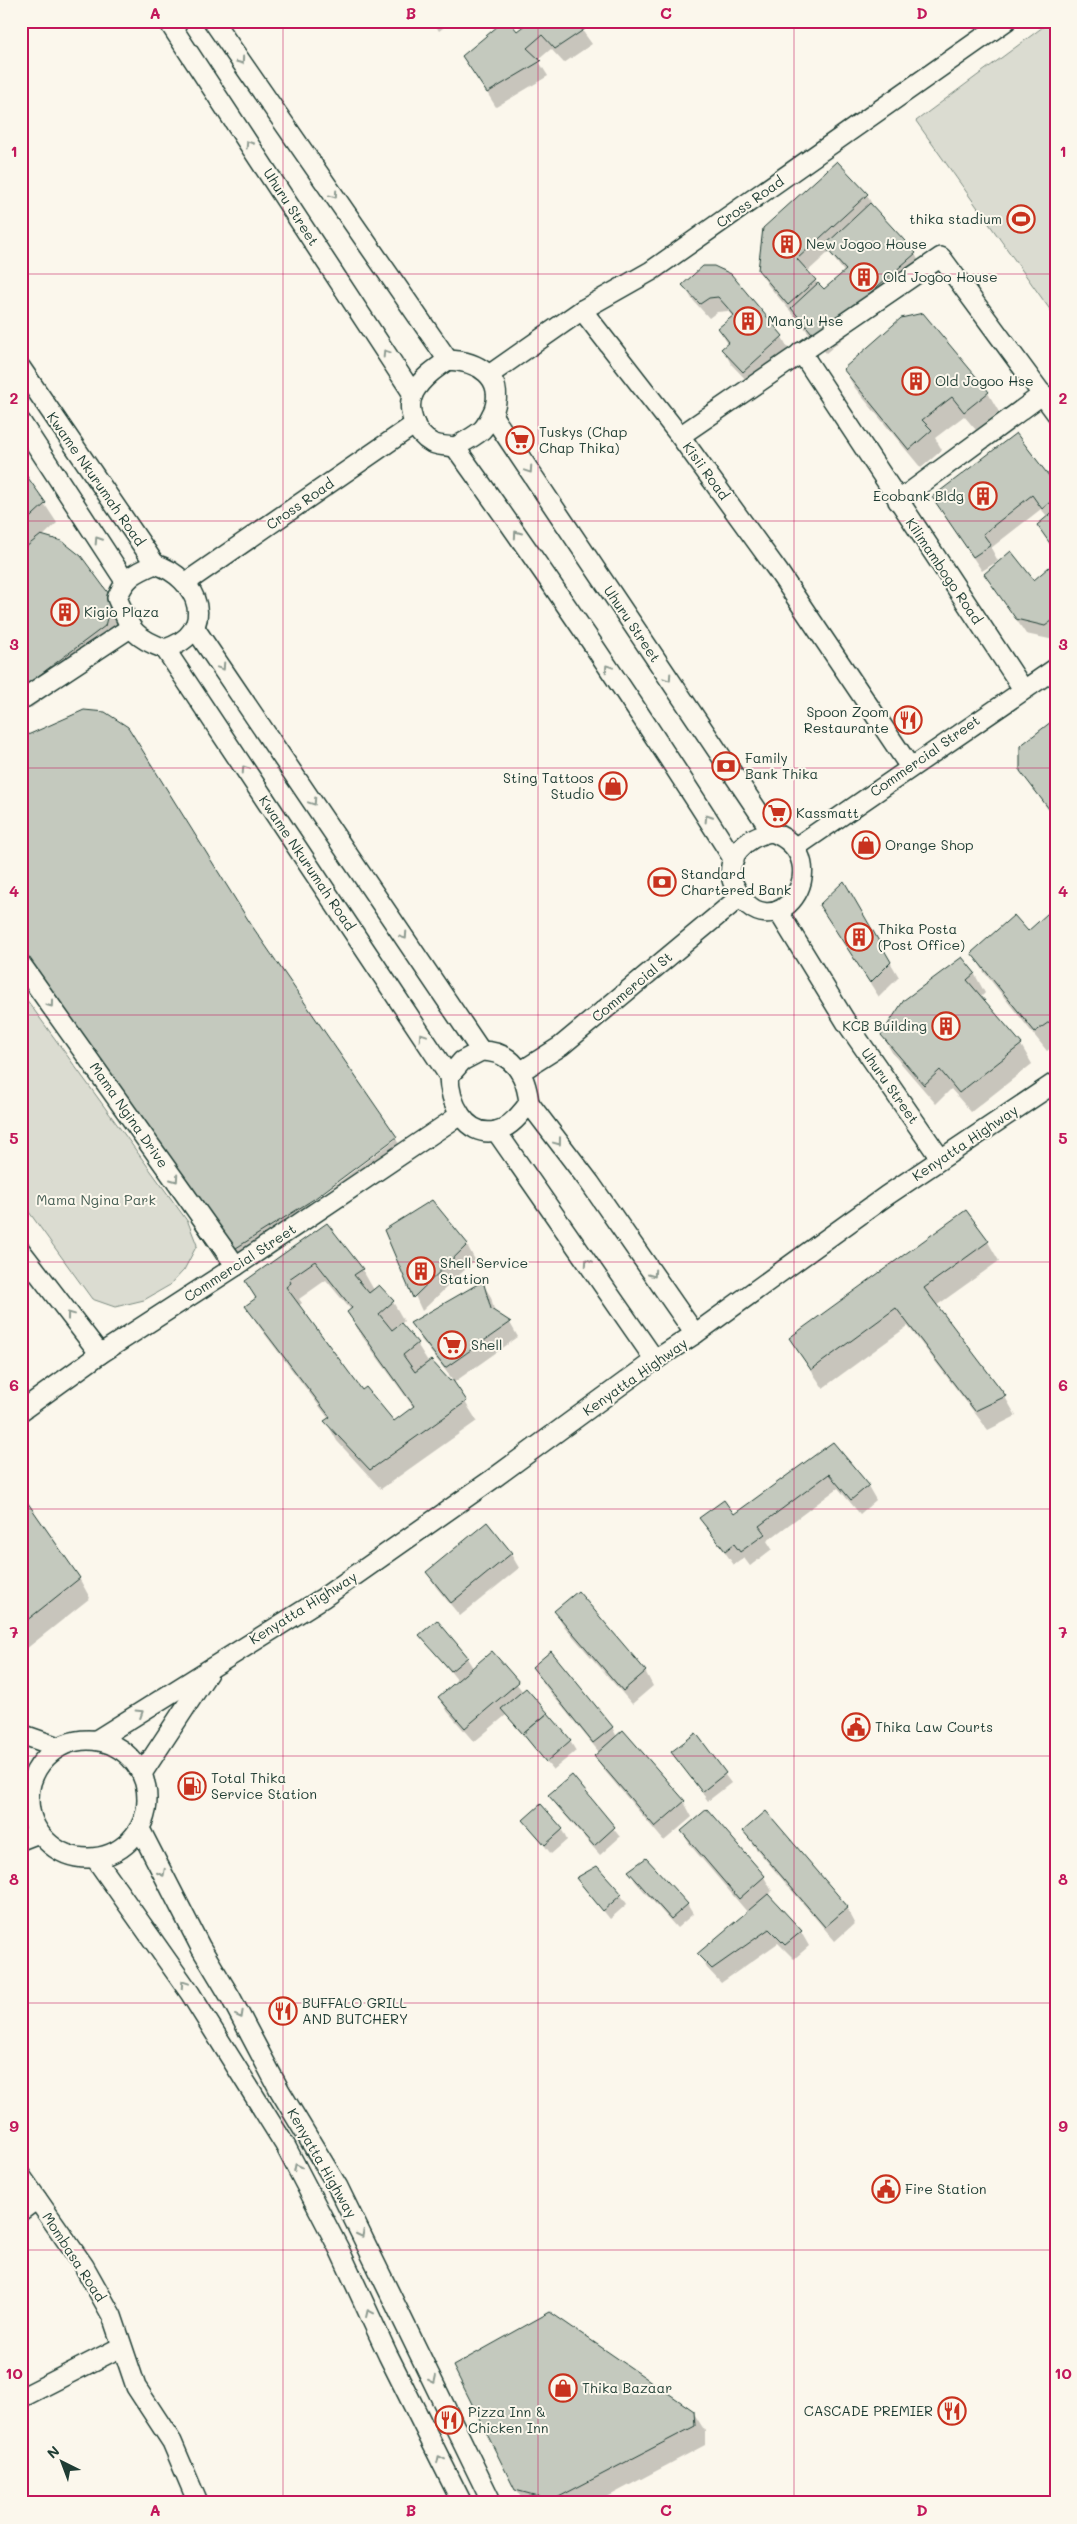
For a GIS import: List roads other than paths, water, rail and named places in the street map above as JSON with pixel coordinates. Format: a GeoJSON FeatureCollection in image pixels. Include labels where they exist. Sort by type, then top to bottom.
{"type":"FeatureCollection","features":[{"type":"Feature","properties":{"kind":"street","name":"Uhuru Street"},"geometry":{"type":"LineString","coordinates":[[168,21],[413,394]]}},
{"type":"Feature","properties":{"kind":"street"},"geometry":{"type":"LineString","coordinates":[[213,21],[448,360]]}},
{"type":"Feature","properties":{"kind":"street","name":"Cross Road"},"geometry":{"type":"LineString","coordinates":[[489,375],[582,310],[651,271],[1006,21]]}},
{"type":"Feature","properties":{"kind":"street","name":"Kisii Road"},"geometry":{"type":"LineString","coordinates":[[910,767],[778,571],[680,436],[941,257],[1043,394]]}},
{"type":"Feature","properties":{"kind":"street"},"geometry":{"type":"LineString","coordinates":[[582,310],[680,436]]}},
{"type":"Feature","properties":{"kind":"street","name":"Kilimambogo Road"},"geometry":{"type":"LineString","coordinates":[[801,352],[1023,689]]}},
{"type":"Feature","properties":{"kind":"street"},"geometry":{"type":"LineString","coordinates":[[448,360],[464,360],[489,375],[496,387],[498,398],[492,415],[483,429],[455,447],[432,443],[423,436],[410,412],[413,394],[422,380],[448,360]]}},
{"type":"Feature","properties":{"kind":"street","name":"Kwame Nkurumah Road"},"geometry":{"type":"LineString","coordinates":[[21,368],[154,564]]}},
{"type":"Feature","properties":{"kind":"street"},"geometry":{"type":"LineString","coordinates":[[898,501],[1043,394],[1056,413]]}},
{"type":"Feature","properties":{"kind":"street","name":"Uhuru Street"},"geometry":{"type":"LineString","coordinates":[[492,415],[772,832]]}},
{"type":"Feature","properties":{"kind":"street","name":"Kwame Nkurumah Road"},"geometry":{"type":"LineString","coordinates":[[21,422],[125,581]]}},
{"type":"Feature","properties":{"kind":"street","name":"Cross Road"},"geometry":{"type":"LineString","coordinates":[[185,583],[415,424]]}},
{"type":"Feature","properties":{"kind":"street"},"geometry":{"type":"LineString","coordinates":[[455,447],[518,534],[622,688],[734,860]]}},
{"type":"Feature","properties":{"kind":"street"},"geometry":{"type":"LineString","coordinates":[[154,564],[175,574],[185,583],[195,598],[198,608],[194,627],[180,644],[165,649],[138,637],[130,628],[117,598],[125,581],[138,571],[154,564]]}},
{"type":"Feature","properties":{"kind":"street"},"geometry":{"type":"LineString","coordinates":[[194,627],[481,1051]]}},
{"type":"Feature","properties":{"kind":"street"},"geometry":{"type":"LineString","coordinates":[[21,700],[130,628]]}},
{"type":"Feature","properties":{"kind":"street","name":"Kwame Nkurumah Road"},"geometry":{"type":"LineString","coordinates":[[165,649],[449,1076]]}},
{"type":"Feature","properties":{"kind":"street","name":"Commercial Street"},"geometry":{"type":"LineString","coordinates":[[796,847],[1056,668]]}},
{"type":"Feature","properties":{"kind":"street"},"geometry":{"type":"LineString","coordinates":[[772,832],[784,836],[796,847],[803,866],[798,893],[778,911],[762,913],[755,911],[740,897],[733,881],[731,870],[740,847],[751,838],[772,832]]}},
{"type":"Feature","properties":{"kind":"street","name":"Commercial St"},"geometry":{"type":"LineString","coordinates":[[520,1072],[561,1046],[740,897]]}},
{"type":"Feature","properties":{"kind":"street","name":"Uhuru Street"},"geometry":{"type":"LineString","coordinates":[[778,911],[846,1022],[940,1158]]}},
{"type":"Feature","properties":{"kind":"street","name":"Mama Ngina Drive"},"geometry":{"type":"LineString","coordinates":[[21,964],[236,1266]]}},
{"type":"Feature","properties":{"kind":"street"},"geometry":{"type":"LineString","coordinates":[[529,1103],[511,1123],[496,1131],[477,1130],[460,1116],[452,1100],[449,1076],[462,1061],[481,1051],[495,1051],[512,1061],[520,1072],[528,1091],[529,1103],[590,1183],[695,1334]]}},
{"type":"Feature","properties":{"kind":"street","name":"Kenyatta Highway"},"geometry":{"type":"LineString","coordinates":[[98,1739],[323,1598],[494,1478],[655,1360],[695,1334],[940,1158],[1056,1082]]}},
{"type":"Feature","properties":{"kind":"street","name":"Commercial Street"},"geometry":{"type":"LineString","coordinates":[[21,1411],[100,1354],[236,1266],[460,1116]]}},
{"type":"Feature","properties":{"kind":"street"},"geometry":{"type":"LineString","coordinates":[[496,1131],[655,1360]]}},
{"type":"Feature","properties":{"kind":"street"},"geometry":{"type":"LineString","coordinates":[[21,1251],[100,1354]]}},
{"type":"Feature","properties":{"kind":"street","name":"Kenyatta Highway"},"geometry":{"type":"LineString","coordinates":[[143,1772],[211,1667]]}},
{"type":"Feature","properties":{"kind":"street"},"geometry":{"type":"LineString","coordinates":[[21,1734],[58,1747],[98,1739],[125,1750],[143,1772],[149,1801],[140,1829],[121,1849],[95,1858],[64,1854],[39,1833],[31,1818],[25,1794],[38,1765],[58,1747]]}},
{"type":"Feature","properties":{"kind":"street","name":"Kenyatta Highway"},"geometry":{"type":"LineString","coordinates":[[140,1829],[201,1948],[232,1998],[280,2091],[338,2187],[492,2503]]}},
{"type":"Feature","properties":{"kind":"street"},"geometry":{"type":"LineString","coordinates":[[21,1840],[39,1833]]}},
{"type":"Feature","properties":{"kind":"street","name":"Kenyatta Highway"},"geometry":{"type":"LineString","coordinates":[[95,1858],[190,1993],[285,2144],[339,2249],[388,2355],[462,2503]]}},
{"type":"Feature","properties":{"kind":"street","name":"Mombasa Road"},"geometry":{"type":"LineString","coordinates":[[21,2176],[84,2266],[112,2316],[136,2387],[172,2442],[198,2503]]}},
{"type":"Feature","properties":{"kind":"street"},"geometry":{"type":"LineString","coordinates":[[21,2211],[37,2199]]}},
{"type":"Feature","properties":{"kind":"street"},"geometry":{"type":"LineString","coordinates":[[21,2398],[121,2347]]}},
{"type":"Feature","properties":{"kind":"place","name":"thika stadium"},"geometry":{"type":"Point","coordinates":[1021,219]}},
{"type":"Feature","properties":{"kind":"place","name":"New Jogoo House"},"geometry":{"type":"Point","coordinates":[787,244]}},
{"type":"Feature","properties":{"kind":"place","name":"Old Jogoo House"},"geometry":{"type":"Point","coordinates":[864,277]}},
{"type":"Feature","properties":{"kind":"place","name":"Mang'u Hse"},"geometry":{"type":"Point","coordinates":[748,321]}},
{"type":"Feature","properties":{"kind":"place","name":"Old Jogoo Hse"},"geometry":{"type":"Point","coordinates":[916,381]}},
{"type":"Feature","properties":{"kind":"place","name":"Tuskys (Chap Chap Thika)"},"geometry":{"type":"Point","coordinates":[520,440]}},
{"type":"Feature","properties":{"kind":"place","name":"Ecobank Bldg"},"geometry":{"type":"Point","coordinates":[983,496]}},
{"type":"Feature","properties":{"kind":"place","name":"Kigio Plaza"},"geometry":{"type":"Point","coordinates":[65,612]}},
{"type":"Feature","properties":{"kind":"place","name":"Spoon Zoom Restaurante"},"geometry":{"type":"Point","coordinates":[908,720]}},
{"type":"Feature","properties":{"kind":"place","name":"Family Bank Thika"},"geometry":{"type":"Point","coordinates":[726,766]}},
{"type":"Feature","properties":{"kind":"place","name":"Sting Tattoos Studio"},"geometry":{"type":"Point","coordinates":[613,786]}},
{"type":"Feature","properties":{"kind":"place","name":"Kassmatt"},"geometry":{"type":"Point","coordinates":[777,813]}},
{"type":"Feature","properties":{"kind":"place","name":"Orange Shop"},"geometry":{"type":"Point","coordinates":[866,845]}},
{"type":"Feature","properties":{"kind":"place","name":"Standard Chartered Bank"},"geometry":{"type":"Point","coordinates":[662,882]}},
{"type":"Feature","properties":{"kind":"place","name":"Thika Posta (Post Office)"},"geometry":{"type":"Point","coordinates":[859,937]}},
{"type":"Feature","properties":{"kind":"place","name":"KCB Building"},"geometry":{"type":"Point","coordinates":[946,1026]}},
{"type":"Feature","properties":{"kind":"place","name":"Shell Service Station"},"geometry":{"type":"Point","coordinates":[421,1271]}},
{"type":"Feature","properties":{"kind":"place","name":"Shell"},"geometry":{"type":"Point","coordinates":[452,1345]}},
{"type":"Feature","properties":{"kind":"place","name":"Thika Law Courts"},"geometry":{"type":"Point","coordinates":[856,1727]}},
{"type":"Feature","properties":{"kind":"place","name":"Total Thika Service Station"},"geometry":{"type":"Point","coordinates":[192,1786]}},
{"type":"Feature","properties":{"kind":"place","name":"BUFFALO GRILL AND BUTCHERY"},"geometry":{"type":"Point","coordinates":[283,2011]}},
{"type":"Feature","properties":{"kind":"place","name":"Fire Station"},"geometry":{"type":"Point","coordinates":[886,2189]}},
{"type":"Feature","properties":{"kind":"place","name":"Thika Bazaar"},"geometry":{"type":"Point","coordinates":[563,2388]}},
{"type":"Feature","properties":{"kind":"place","name":"CASCADE PREMIER"},"geometry":{"type":"Point","coordinates":[952,2411]}},
{"type":"Feature","properties":{"kind":"place","name":"Pizza Inn & Chicken Inn"},"geometry":{"type":"Point","coordinates":[449,2420]}},
{"type":"Feature","properties":{"kind":"park label","name":"Mama Ngina Park"},"geometry":{"type":"Point","coordinates":[96,1200]}}]}
